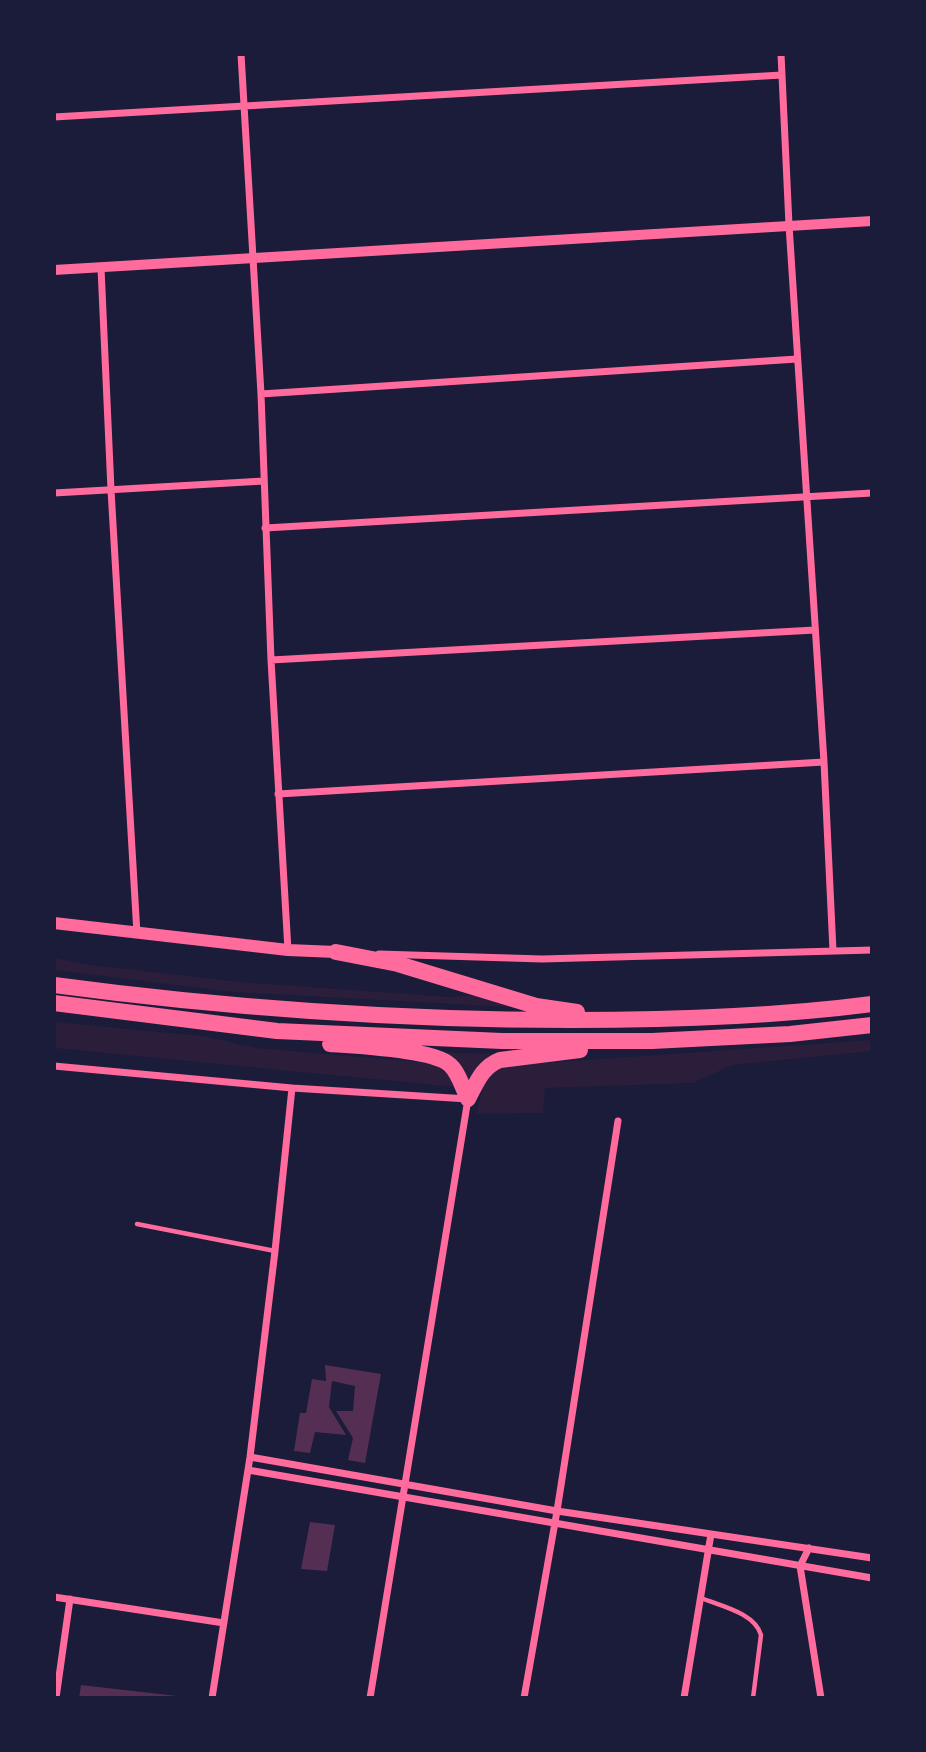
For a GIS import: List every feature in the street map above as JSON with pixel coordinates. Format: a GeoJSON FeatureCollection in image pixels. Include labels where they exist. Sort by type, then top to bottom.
{"type":"FeatureCollection","features":[{"type":"Feature","properties":{"kind":"highway"},"geometry":{"type":"LineString","coordinates":[[336,952],[398,964],[536,1006],[663,1020]]}},
{"type":"Feature","properties":{"kind":"highway"},"geometry":{"type":"LineString","coordinates":[[54,985],[130,995],[347,1014],[488,1020],[663,1020],[825,1010],[872,1004]]}},
{"type":"Feature","properties":{"kind":"highway"},"geometry":{"type":"LineString","coordinates":[[54,1003],[276,1031],[502,1041],[652,1041],[790,1034],[872,1025]]}},
{"type":"Feature","properties":{"kind":"highway"},"geometry":{"type":"LineString","coordinates":[[276,1031],[305,1041],[409,1052],[443,1060],[456,1073],[468,1100]]}},
{"type":"Feature","properties":{"kind":"highway"},"geometry":{"type":"LineString","coordinates":[[468,1100],[483,1070],[500,1060],[652,1041]]}},
{"type":"Feature","properties":{"kind":"main road"},"geometry":{"type":"LineString","coordinates":[[54,923],[288,950],[336,952]]}},
{"type":"Feature","properties":{"kind":"street"},"geometry":{"type":"LineString","coordinates":[[241,54],[261,394],[271,660],[288,950]]}},
{"type":"Feature","properties":{"kind":"street"},"geometry":{"type":"LineString","coordinates":[[781,54],[833,951]]}},
{"type":"Feature","properties":{"kind":"street"},"geometry":{"type":"LineString","coordinates":[[54,117],[782,75]]}},
{"type":"Feature","properties":{"kind":"street"},"geometry":{"type":"LineString","coordinates":[[54,270],[872,222]]}},
{"type":"Feature","properties":{"kind":"street"},"geometry":{"type":"LineString","coordinates":[[101,268],[137,934]]}},
{"type":"Feature","properties":{"kind":"street"},"geometry":{"type":"LineString","coordinates":[[261,394],[797,359]]}},
{"type":"Feature","properties":{"kind":"street"},"geometry":{"type":"LineString","coordinates":[[54,493],[264,481]]}},
{"type":"Feature","properties":{"kind":"street"},"geometry":{"type":"LineString","coordinates":[[265,528],[872,494]]}},
{"type":"Feature","properties":{"kind":"street"},"geometry":{"type":"LineString","coordinates":[[271,660],[815,630]]}},
{"type":"Feature","properties":{"kind":"street"},"geometry":{"type":"LineString","coordinates":[[278,794],[824,762]]}},
{"type":"Feature","properties":{"kind":"street"},"geometry":{"type":"LineString","coordinates":[[336,952],[542,959],[872,950]]}},
{"type":"Feature","properties":{"kind":"street"},"geometry":{"type":"LineString","coordinates":[[54,1066],[292,1088],[468,1100],[370,1698]]}},
{"type":"Feature","properties":{"kind":"street"},"geometry":{"type":"LineString","coordinates":[[212,1698],[250,1457],[292,1088]]}},
{"type":"Feature","properties":{"kind":"street"},"geometry":{"type":"LineString","coordinates":[[524,1698],[557,1511],[618,1121]]}},
{"type":"Feature","properties":{"kind":"street"},"geometry":{"type":"LineString","coordinates":[[250,1457],[557,1511],[872,1558]]}},
{"type":"Feature","properties":{"kind":"street"},"geometry":{"type":"LineString","coordinates":[[248,1470],[872,1578]]}},
{"type":"Feature","properties":{"kind":"street"},"geometry":{"type":"LineString","coordinates":[[684,1698],[711,1534]]}},
{"type":"Feature","properties":{"kind":"street"},"geometry":{"type":"LineString","coordinates":[[809,1548],[800,1566],[821,1698]]}},
{"type":"Feature","properties":{"kind":"street"},"geometry":{"type":"LineString","coordinates":[[54,1597],[224,1623]]}},
{"type":"Feature","properties":{"kind":"street"},"geometry":{"type":"LineString","coordinates":[[56,1698],[69,1600]]}},
{"type":"Feature","properties":{"kind":"lane"},"geometry":{"type":"LineString","coordinates":[[137,1224],[275,1251]]}},
{"type":"Feature","properties":{"kind":"lane"},"geometry":{"type":"LineString","coordinates":[[700,1598],[751,1619],[758,1626],[761,1635],[753,1698]]}},
{"type":"Feature","properties":{"kind":"shaded area"},"geometry":{"type":"Polygon","coordinates":[[[54,958],[84,964],[240,982],[450,997],[474,995],[511,1004],[510,1007],[233,992],[54,970],[54,958]]]}},
{"type":"Feature","properties":{"kind":"shaded area"},"geometry":{"type":"Polygon","coordinates":[[[54,1022],[203,1036],[256,1048],[430,1063],[448,1070],[456,1087],[54,1048],[54,1022]]]}},
{"type":"Feature","properties":{"kind":"shaded area"},"geometry":{"type":"Polygon","coordinates":[[[872,1040],[872,1051],[732,1065],[693,1083],[545,1088],[543,1113],[477,1114],[483,1088],[490,1076],[514,1065],[872,1040]]]}},
{"type":"Feature","properties":{"kind":"shaded area"},"geometry":{"type":"Polygon","coordinates":[[[438,1052],[499,1054],[469,1087],[438,1052]]]}},
{"type":"Feature","properties":{"kind":"building"},"geometry":{"type":"Polygon","coordinates":[[[325,1365],[381,1374],[365,1463],[348,1460],[353,1438],[336,1411],[353,1411],[355,1386],[332,1381],[329,1407],[346,1435],[315,1432],[310,1453],[294,1451],[300,1413],[306,1413],[312,1379],[326,1381],[325,1365]]]}},
{"type":"Feature","properties":{"kind":"building"},"geometry":{"type":"Polygon","coordinates":[[[310,1522],[335,1525],[327,1571],[301,1569],[310,1522]]]}},
{"type":"Feature","properties":{"kind":"building"},"geometry":{"type":"Polygon","coordinates":[[[81,1685],[177,1696],[177,1698],[79,1698],[81,1685]]]}}]}
